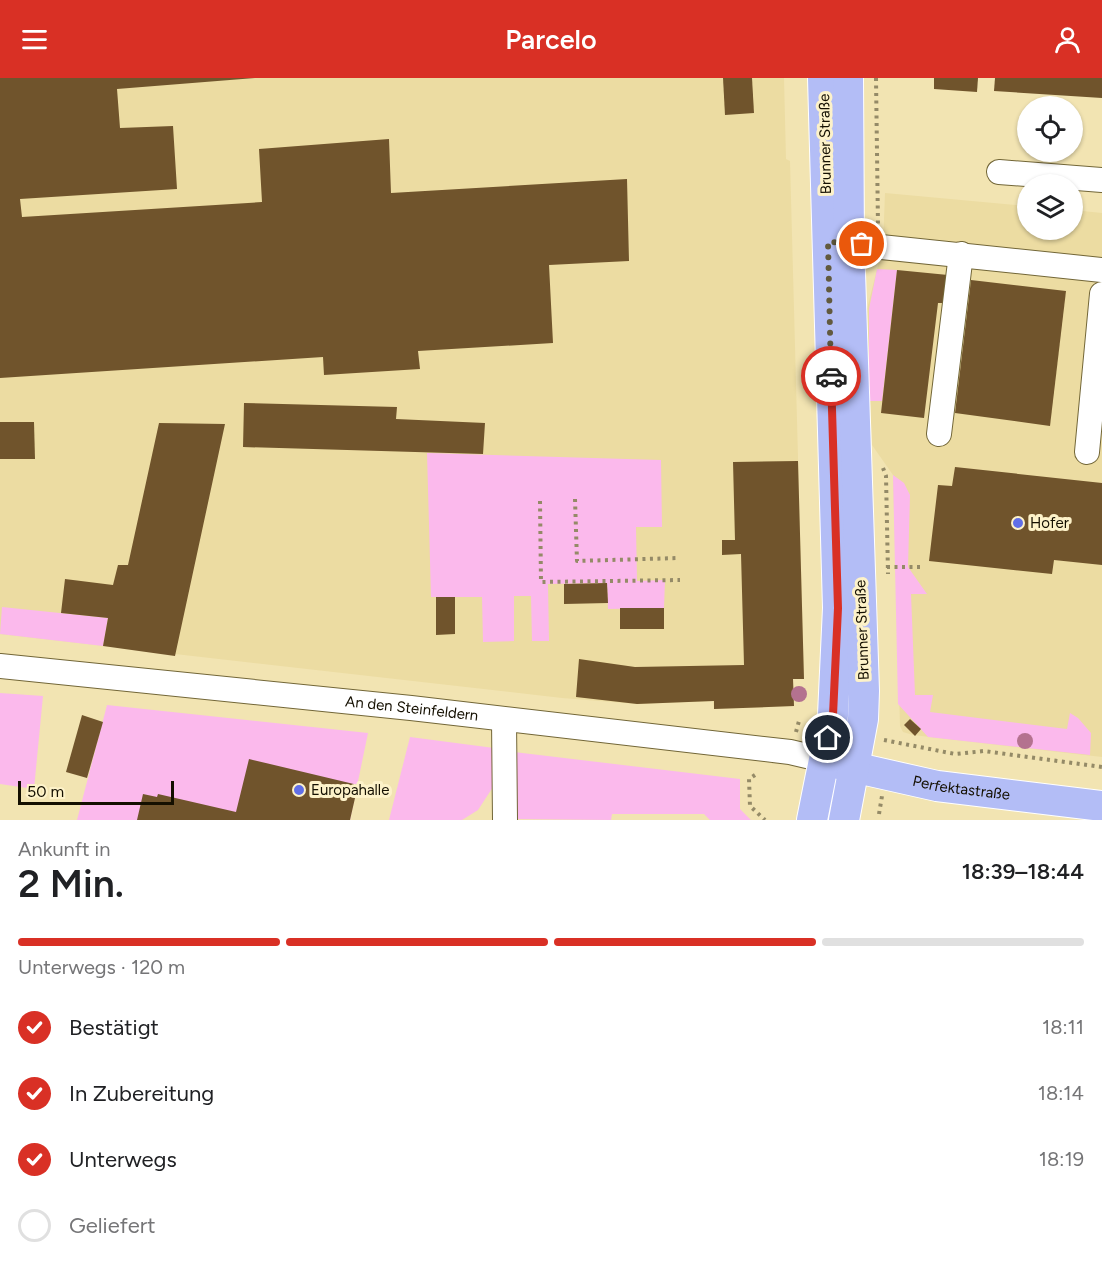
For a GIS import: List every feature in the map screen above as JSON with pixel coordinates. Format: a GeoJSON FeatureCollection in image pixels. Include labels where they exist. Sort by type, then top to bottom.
{"type":"FeatureCollection","features":[{"type":"Feature","properties":{"kind":"main road","name":"Brunner Straße"},"geometry":{"type":"LineString","coordinates":[[823,78],[837,154]]}},
{"type":"Feature","properties":{"kind":"main road","name":"Brunner Straße"},"geometry":{"type":"LineString","coordinates":[[812,820],[833,715],[838,608],[837,154],[848,78]]}},
{"type":"Feature","properties":{"kind":"main road","name":"Brunner Straße"},"geometry":{"type":"LineString","coordinates":[[838,242],[864,691],[863,719],[844,820]]}},
{"type":"Feature","properties":{"kind":"main road","name":"Perfektastraße"},"geometry":{"type":"LineString","coordinates":[[824,760],[948,788],[1102,806]]}},
{"type":"Feature","properties":{"kind":"street"},"geometry":{"type":"LineString","coordinates":[[999,172],[1102,180]]}},
{"type":"Feature","properties":{"kind":"street"},"geometry":{"type":"LineString","coordinates":[[838,242],[1102,270]]}},
{"type":"Feature","properties":{"kind":"street"},"geometry":{"type":"LineString","coordinates":[[939,434],[961,254]]}},
{"type":"Feature","properties":{"kind":"street"},"geometry":{"type":"LineString","coordinates":[[1087,452],[1102,294]]}},
{"type":"Feature","properties":{"kind":"street","name":"An den Steinfeldern"},"geometry":{"type":"LineString","coordinates":[[0,666],[790,752],[824,760]]}},
{"type":"Feature","properties":{"kind":"street"},"geometry":{"type":"LineString","coordinates":[[504,720],[505,820]]}},
{"type":"Feature","properties":{"kind":"path"},"geometry":{"type":"LineString","coordinates":[[575,499],[577,561],[680,558]]}},
{"type":"Feature","properties":{"kind":"path"},"geometry":{"type":"LineString","coordinates":[[540,501],[541,582],[680,580]]}},
{"type":"Feature","properties":{"kind":"path"},"geometry":{"type":"LineString","coordinates":[[887,567],[920,567]]}},
{"type":"Feature","properties":{"kind":"path"},"geometry":{"type":"LineString","coordinates":[[880,739],[955,754],[984,750],[1102,767]]}},
{"type":"Feature","properties":{"kind":"path"},"geometry":{"type":"LineString","coordinates":[[755,775],[749,779],[750,806],[761,819]]}},
{"type":"Feature","properties":{"kind":"shaded area"},"geometry":{"type":"Polygon","coordinates":[[[0,78],[784,78],[786,159],[790,161],[804,679],[793,679],[794,706],[714,709],[713,701],[637,704],[562,698],[0,634],[0,78]]]}},
{"type":"Feature","properties":{"kind":"shaded area"},"geometry":{"type":"Polygon","coordinates":[[[885,193],[1017,205],[1017,240],[1083,240],[1083,211],[1102,213],[1102,757],[913,735],[903,732],[900,726],[893,475],[872,445],[866,313],[883,246],[885,193]]]}},
{"type":"Feature","properties":{"kind":"shaded area"},"geometry":{"type":"Polygon","coordinates":[[[877,269],[897,270],[882,401],[869,401],[869,309],[877,269]]]}},
{"type":"Feature","properties":{"kind":"shaded area"},"geometry":{"type":"Polygon","coordinates":[[[427,453],[661,460],[662,527],[636,527],[637,581],[665,580],[664,608],[608,609],[607,583],[548,584],[549,641],[532,641],[531,596],[514,596],[514,641],[483,642],[482,597],[431,597],[427,453]]]}},
{"type":"Feature","properties":{"kind":"shaded area"},"geometry":{"type":"Polygon","coordinates":[[[893,475],[904,483],[910,495],[908,567],[927,594],[911,594],[915,695],[933,695],[930,712],[1067,729],[1070,713],[1078,718],[1091,733],[1090,755],[928,737],[898,704],[893,475]]]}},
{"type":"Feature","properties":{"kind":"shaded area"},"geometry":{"type":"Polygon","coordinates":[[[2,607],[108,618],[103,646],[0,634],[2,607]]]}},
{"type":"Feature","properties":{"kind":"shaded area"},"geometry":{"type":"Polygon","coordinates":[[[0,693],[43,696],[34,789],[0,784],[0,693]]]}},
{"type":"Feature","properties":{"kind":"shaded area"},"geometry":{"type":"Polygon","coordinates":[[[107,705],[368,733],[350,820],[77,820],[107,705]]]}},
{"type":"Feature","properties":{"kind":"shaded area"},"geometry":{"type":"Polygon","coordinates":[[[410,737],[494,748],[493,787],[478,810],[462,820],[389,820],[410,737]]]}},
{"type":"Feature","properties":{"kind":"shaded area"},"geometry":{"type":"Polygon","coordinates":[[[514,752],[740,779],[740,809],[751,820],[710,820],[704,814],[612,814],[611,820],[514,819],[514,752]]]}},
{"type":"Feature","properties":{"kind":"building"},"geometry":{"type":"Polygon","coordinates":[[[0,78],[255,78],[117,89],[120,128],[173,126],[177,189],[20,199],[22,217],[262,202],[259,149],[389,139],[391,193],[627,179],[629,261],[549,265],[553,343],[418,351],[420,369],[324,375],[323,357],[0,378],[0,78]]]}},
{"type":"Feature","properties":{"kind":"building"},"geometry":{"type":"Polygon","coordinates":[[[723,78],[752,78],[754,113],[725,115],[723,78]]]}},
{"type":"Feature","properties":{"kind":"building"},"geometry":{"type":"Polygon","coordinates":[[[934,78],[978,78],[977,92],[934,89],[934,78]]]}},
{"type":"Feature","properties":{"kind":"building"},"geometry":{"type":"Polygon","coordinates":[[[995,78],[1102,78],[1102,98],[994,91],[995,78]]]}},
{"type":"Feature","properties":{"kind":"building"},"geometry":{"type":"Polygon","coordinates":[[[897,270],[948,275],[945,303],[938,303],[924,418],[881,413],[897,270]]]}},
{"type":"Feature","properties":{"kind":"building"},"geometry":{"type":"Polygon","coordinates":[[[971,280],[1066,291],[1050,426],[955,413],[971,280]]]}},
{"type":"Feature","properties":{"kind":"building"},"geometry":{"type":"Polygon","coordinates":[[[244,403],[397,407],[396,419],[485,423],[483,454],[243,447],[244,403]]]}},
{"type":"Feature","properties":{"kind":"building"},"geometry":{"type":"Polygon","coordinates":[[[0,422],[34,422],[35,459],[0,459],[0,422]]]}},
{"type":"Feature","properties":{"kind":"building"},"geometry":{"type":"Polygon","coordinates":[[[159,423],[225,424],[175,656],[103,646],[108,618],[61,613],[65,579],[113,585],[118,565],[128,565],[159,423]]]}},
{"type":"Feature","properties":{"kind":"building"},"geometry":{"type":"Polygon","coordinates":[[[798,461],[804,679],[793,679],[794,706],[714,709],[714,701],[637,704],[576,697],[579,659],[635,667],[744,665],[741,554],[722,555],[722,540],[735,540],[733,462],[798,461]]]}},
{"type":"Feature","properties":{"kind":"building","name":"Hofer"},"geometry":{"type":"Polygon","coordinates":[[[955,467],[1102,483],[1102,565],[1054,560],[1052,574],[929,561],[938,485],[952,486],[955,467]]]}},
{"type":"Feature","properties":{"kind":"building"},"geometry":{"type":"Polygon","coordinates":[[[607,583],[608,603],[564,604],[564,584],[607,583]]]}},
{"type":"Feature","properties":{"kind":"building"},"geometry":{"type":"Polygon","coordinates":[[[436,597],[455,597],[455,634],[436,635],[436,597]]]}},
{"type":"Feature","properties":{"kind":"building"},"geometry":{"type":"Polygon","coordinates":[[[620,608],[664,608],[664,629],[620,629],[620,608]]]}},
{"type":"Feature","properties":{"kind":"building"},"geometry":{"type":"Polygon","coordinates":[[[82,715],[103,722],[87,778],[66,772],[82,715]]]}},
{"type":"Feature","properties":{"kind":"building"},"geometry":{"type":"Polygon","coordinates":[[[910,719],[921,729],[915,736],[904,725],[910,719]]]}},
{"type":"Feature","properties":{"kind":"building","name":"Europahalle"},"geometry":{"type":"Polygon","coordinates":[[[249,759],[358,785],[350,820],[137,820],[143,794],[157,797],[158,794],[236,812],[249,759]]]}},
{"type":"Feature","properties":{"kind":"way so far"},"geometry":{"type":"LineString","coordinates":[[831,376],[828,242],[862,244]]}},
{"type":"Feature","properties":{"kind":"place","name":"Hofer"},"geometry":{"type":"Point","coordinates":[1018,523]}},
{"type":"Feature","properties":{"kind":"place","name":"Europahalle"},"geometry":{"type":"Point","coordinates":[299,790]}},
{"type":"Feature","properties":{"kind":"route"},"geometry":{"type":"LineString","coordinates":[[828,738],[833,715],[838,608],[831,376]]}}]}
